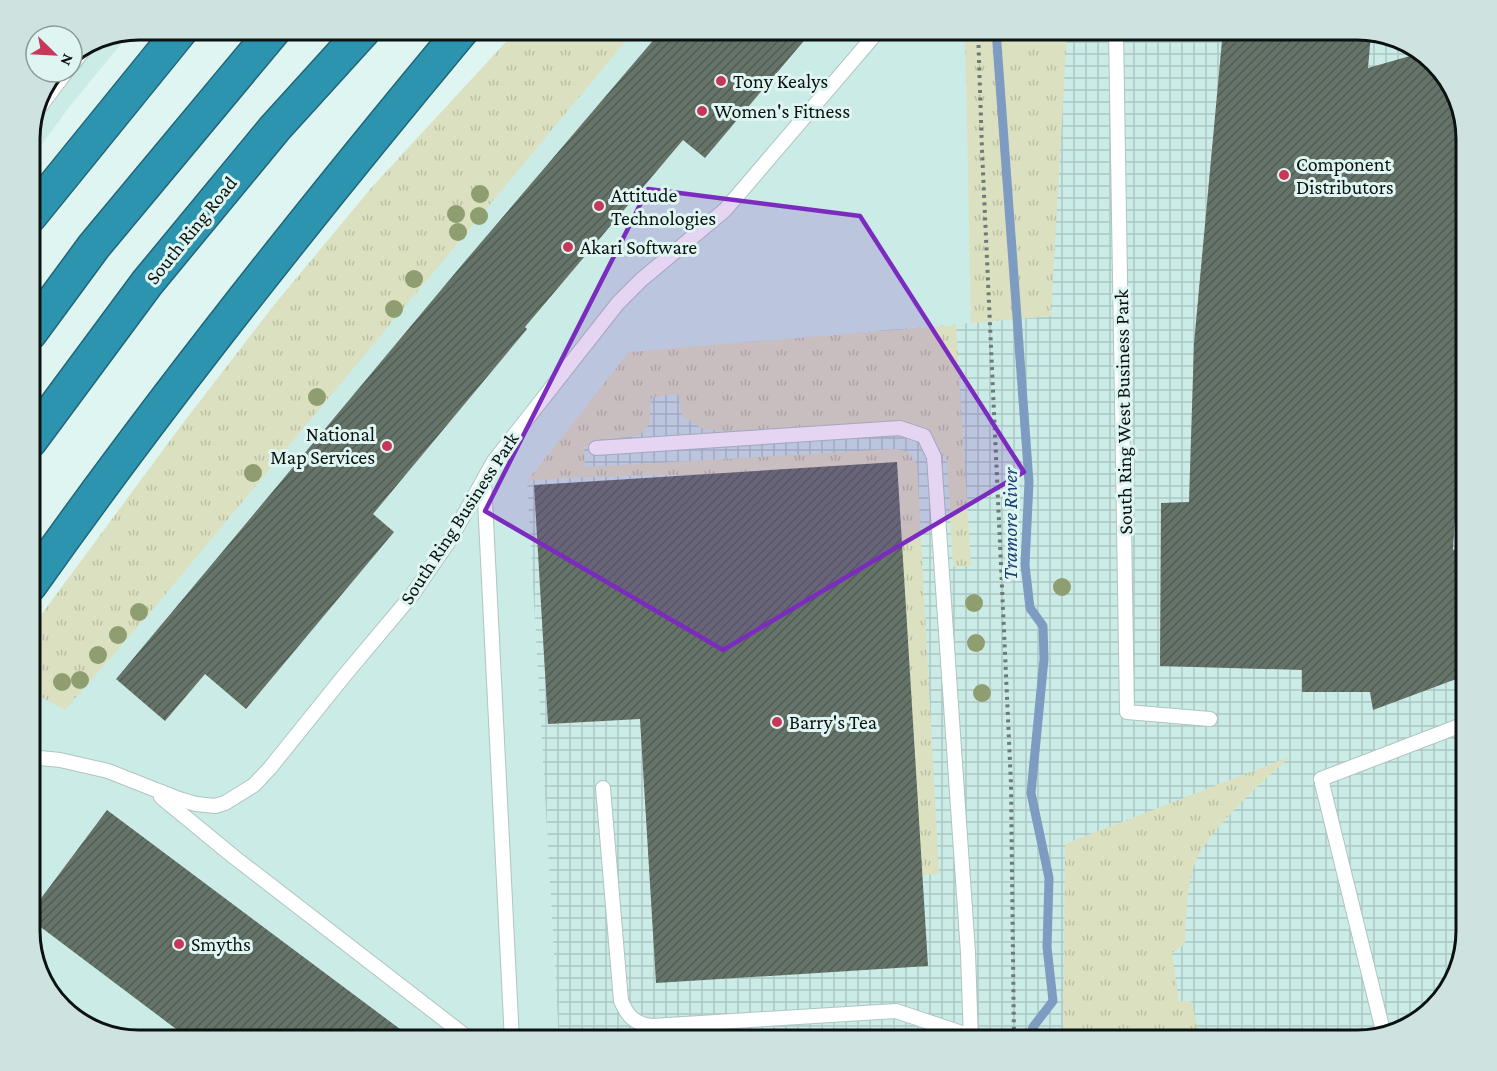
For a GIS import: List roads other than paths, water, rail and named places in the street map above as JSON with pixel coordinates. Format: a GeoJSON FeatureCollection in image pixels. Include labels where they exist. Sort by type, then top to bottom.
{"type":"FeatureCollection","features":[{"type":"Feature","properties":{"kind":"highway"},"geometry":{"type":"LineString","coordinates":[[41,202],[173,40]]}},
{"type":"Feature","properties":{"kind":"highway"},"geometry":{"type":"LineString","coordinates":[[41,318],[94,246],[266,40]]}},
{"type":"Feature","properties":{"kind":"highway","name":"South Ring Road"},"geometry":{"type":"LineString","coordinates":[[41,426],[147,283],[275,128],[355,40]]}},
{"type":"Feature","properties":{"kind":"highway"},"geometry":{"type":"LineString","coordinates":[[41,570],[159,408],[274,260],[454,40]]}},
{"type":"Feature","properties":{"kind":"highway"},"geometry":{"type":"LineString","coordinates":[[376,134],[472,40]]}},
{"type":"Feature","properties":{"kind":"lane","name":"South Ring Business Park"},"geometry":{"type":"LineString","coordinates":[[41,757],[97,768],[196,804],[215,806],[240,795],[254,784],[270,768],[412,595],[451,538],[506,443],[618,303],[641,280],[725,210],[870,40]]}},
{"type":"Feature","properties":{"kind":"lane","name":"South Ring West Business Park"},"geometry":{"type":"LineString","coordinates":[[1116,40],[1127,712],[1210,719]]}},
{"type":"Feature","properties":{"kind":"lane"},"geometry":{"type":"LineString","coordinates":[[596,448],[900,428],[924,436],[934,457],[968,941],[971,1030]]}},
{"type":"Feature","properties":{"kind":"lane"},"geometry":{"type":"LineString","coordinates":[[484,478],[511,1030]]}},
{"type":"Feature","properties":{"kind":"lane"},"geometry":{"type":"LineString","coordinates":[[1382,1027],[1322,779],[1456,727]]}},
{"type":"Feature","properties":{"kind":"lane"},"geometry":{"type":"LineString","coordinates":[[150,788],[234,857],[458,1030]]}},
{"type":"Feature","properties":{"kind":"lane"},"geometry":{"type":"LineString","coordinates":[[603,788],[621,1001],[633,1021],[641,1025],[652,1026],[896,1011],[947,1030]]}},
{"type":"Feature","properties":{"kind":"waterway","name":"Tramore River"},"geometry":{"type":"LineString","coordinates":[[997,40],[1029,482],[1025,565],[1030,608],[1043,626],[1044,659],[1031,793],[1049,878],[1047,947],[1053,1001],[1032,1030]]}},
{"type":"Feature","properties":{"kind":"place","name":"Tony Kealys"},"geometry":{"type":"Point","coordinates":[721,81]}},
{"type":"Feature","properties":{"kind":"place","name":"Women's Fitness"},"geometry":{"type":"Point","coordinates":[702,111]}},
{"type":"Feature","properties":{"kind":"place","name":"Component Distributors"},"geometry":{"type":"Point","coordinates":[1284,175]}},
{"type":"Feature","properties":{"kind":"place","name":"Attitude Technologies"},"geometry":{"type":"Point","coordinates":[599,206]}},
{"type":"Feature","properties":{"kind":"place","name":"Akari Software"},"geometry":{"type":"Point","coordinates":[568,247]}},
{"type":"Feature","properties":{"kind":"place","name":"National Map Services"},"geometry":{"type":"Point","coordinates":[387,446]}},
{"type":"Feature","properties":{"kind":"place","name":"Barry's Tea"},"geometry":{"type":"Point","coordinates":[777,722]}},
{"type":"Feature","properties":{"kind":"place","name":"Smyths"},"geometry":{"type":"Point","coordinates":[179,944]}}]}
